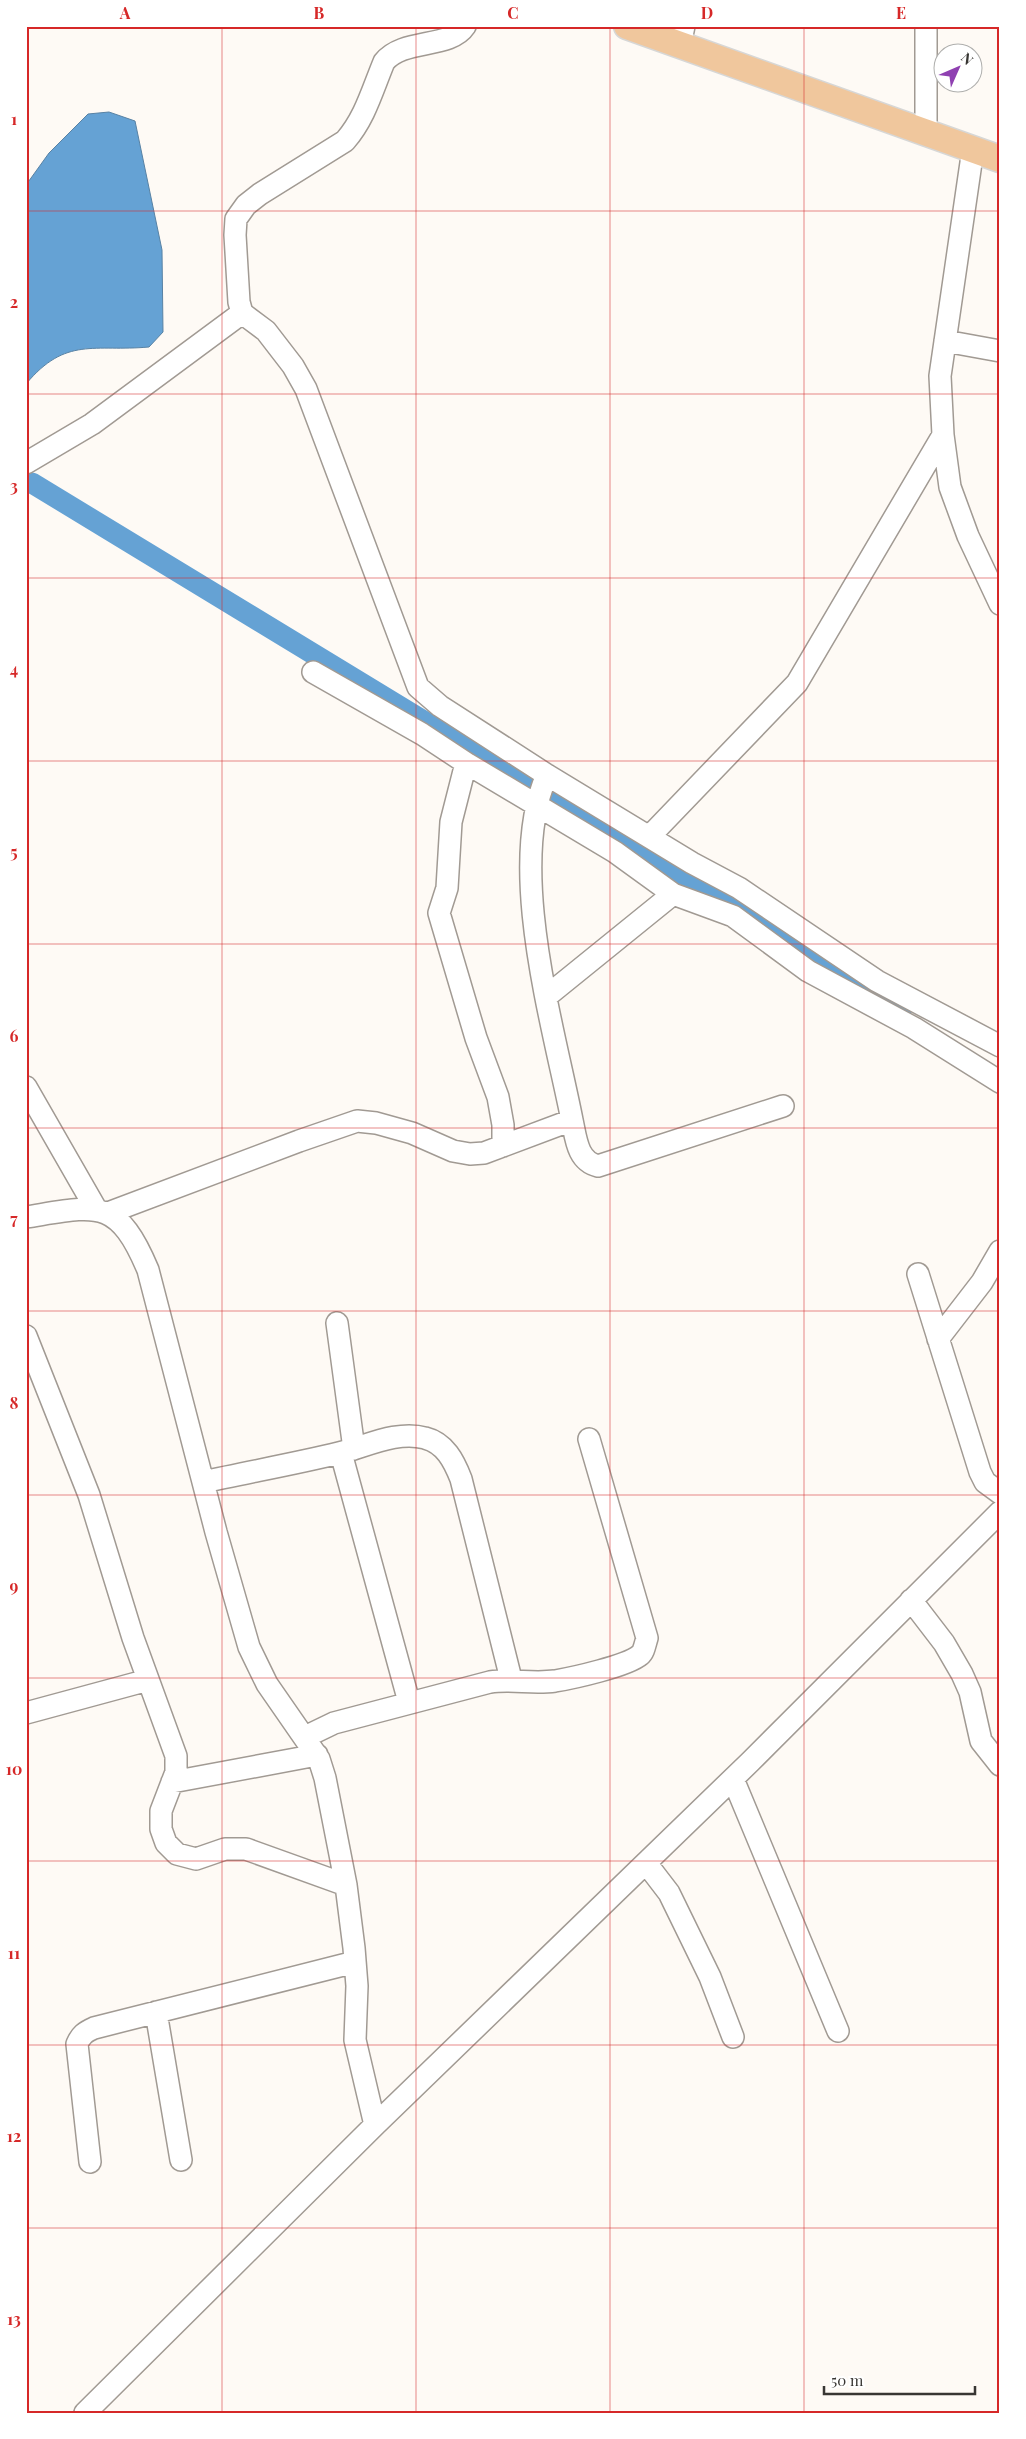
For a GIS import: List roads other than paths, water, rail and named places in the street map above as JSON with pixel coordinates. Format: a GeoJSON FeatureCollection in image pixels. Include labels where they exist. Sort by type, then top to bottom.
{"type":"FeatureCollection","features":[{"type":"Feature","properties":{"kind":"main road"},"geometry":{"type":"LineString","coordinates":[[626,26],[682,36],[926,133],[1000,159]]}},
{"type":"Feature","properties":{"kind":"street"},"geometry":{"type":"LineString","coordinates":[[465,26],[456,36],[402,49],[389,56],[384,62],[362,119],[345,141],[260,194],[246,205],[236,219],[235,236],[239,302],[242,313],[266,331],[293,366],[306,389],[418,687],[541,792],[615,852],[673,894],[733,916],[808,971],[914,1028],[1000,1082]]}},
{"type":"Feature","properties":{"kind":"street"},"geometry":{"type":"LineString","coordinates":[[926,26],[926,133]]}},
{"type":"Feature","properties":{"kind":"street"},"geometry":{"type":"LineString","coordinates":[[973,149],[940,376],[943,435],[950,487],[968,536],[1000,604]]}},
{"type":"Feature","properties":{"kind":"street"},"geometry":{"type":"LineString","coordinates":[[26,463],[92,424],[242,313]]}},
{"type":"Feature","properties":{"kind":"street"},"geometry":{"type":"LineString","coordinates":[[945,341],[1000,351]]}},
{"type":"Feature","properties":{"kind":"street"},"geometry":{"type":"LineString","coordinates":[[650,837],[797,683],[943,435]]}},
{"type":"Feature","properties":{"kind":"street"},"geometry":{"type":"LineString","coordinates":[[313,672],[422,734],[466,763],[650,837],[739,888],[877,981],[1000,1046]]}},
{"type":"Feature","properties":{"kind":"street"},"geometry":{"type":"LineString","coordinates":[[466,763],[451,822],[447,888],[439,913],[476,1038],[498,1097],[503,1125],[503,1146]]}},
{"type":"Feature","properties":{"kind":"street"},"geometry":{"type":"LineString","coordinates":[[541,792],[530,874],[534,926],[572,1120],[579,1151],[585,1160],[598,1166],[783,1106]]}},
{"type":"Feature","properties":{"kind":"street"},"geometry":{"type":"LineString","coordinates":[[547,996],[673,894]]}},
{"type":"Feature","properties":{"kind":"street"},"geometry":{"type":"LineString","coordinates":[[26,1087],[102,1211],[130,1236],[148,1270],[203,1482],[249,1647],[267,1684],[317,1756],[325,1778],[346,1885],[355,1962],[355,2040],[375,2125]]}},
{"type":"Feature","properties":{"kind":"street"},"geometry":{"type":"LineString","coordinates":[[26,1217],[79,1209],[102,1211],[357,1122],[376,1123],[412,1133],[453,1151],[470,1154],[484,1153],[572,1120]]}},
{"type":"Feature","properties":{"kind":"street"},"geometry":{"type":"LineString","coordinates":[[938,1339],[982,1282],[1000,1251]]}},
{"type":"Feature","properties":{"kind":"street"},"geometry":{"type":"LineString","coordinates":[[918,1274],[980,1472],[985,1482],[1000,1493]]}},
{"type":"Feature","properties":{"kind":"street"},"geometry":{"type":"LineString","coordinates":[[337,1323],[347,1451],[410,1702]]}},
{"type":"Feature","properties":{"kind":"street"},"geometry":{"type":"LineString","coordinates":[[26,1336],[89,1495],[133,1638],[176,1756],[176,1772],[160,1811],[166,1843],[177,1854],[196,1859],[225,1849],[246,1849],[346,1885]]}},
{"type":"Feature","properties":{"kind":"street"},"geometry":{"type":"LineString","coordinates":[[203,1482],[347,1451],[387,1439],[424,1437],[441,1446],[453,1458],[460,1479],[510,1679]]}},
{"type":"Feature","properties":{"kind":"street"},"geometry":{"type":"LineString","coordinates":[[305,1737],[334,1722],[490,1682],[510,1679],[530,1682],[555,1681],[629,1662],[642,1654],[647,1638],[589,1439]]}},
{"type":"Feature","properties":{"kind":"street"},"geometry":{"type":"LineString","coordinates":[[85,2413],[375,2125],[733,1779],[1000,1512]]}},
{"type":"Feature","properties":{"kind":"street"},"geometry":{"type":"LineString","coordinates":[[911,1600],[944,1643],[962,1674],[970,1692],[981,1741],[1000,1765]]}},
{"type":"Feature","properties":{"kind":"street"},"geometry":{"type":"LineString","coordinates":[[26,1713],[148,1680]]}},
{"type":"Feature","properties":{"kind":"street"},"geometry":{"type":"LineString","coordinates":[[172,1782],[317,1756]]}},
{"type":"Feature","properties":{"kind":"street"},"geometry":{"type":"LineString","coordinates":[[733,1779],[838,2031]]}},
{"type":"Feature","properties":{"kind":"street"},"geometry":{"type":"LineString","coordinates":[[646,1863],[669,1893],[710,1977],[733,2037]]}},
{"type":"Feature","properties":{"kind":"street"},"geometry":{"type":"LineString","coordinates":[[90,2162],[77,2044],[80,2037],[94,2028],[355,1962]]}},
{"type":"Feature","properties":{"kind":"street"},"geometry":{"type":"LineString","coordinates":[[156,2012],[181,2160]]}},
{"type":"Feature","properties":{"kind":"water"},"geometry":{"type":"Polygon","coordinates":[[[109,112],[135,121],[162,250],[163,332],[149,347],[82,349],[68,353],[54,359],[26,384],[26,185],[49,153],[88,114],[109,112]]]}},
{"type":"Feature","properties":{"kind":"waterway"},"geometry":{"type":"LineString","coordinates":[[32,483],[901,1011]]}}]}
